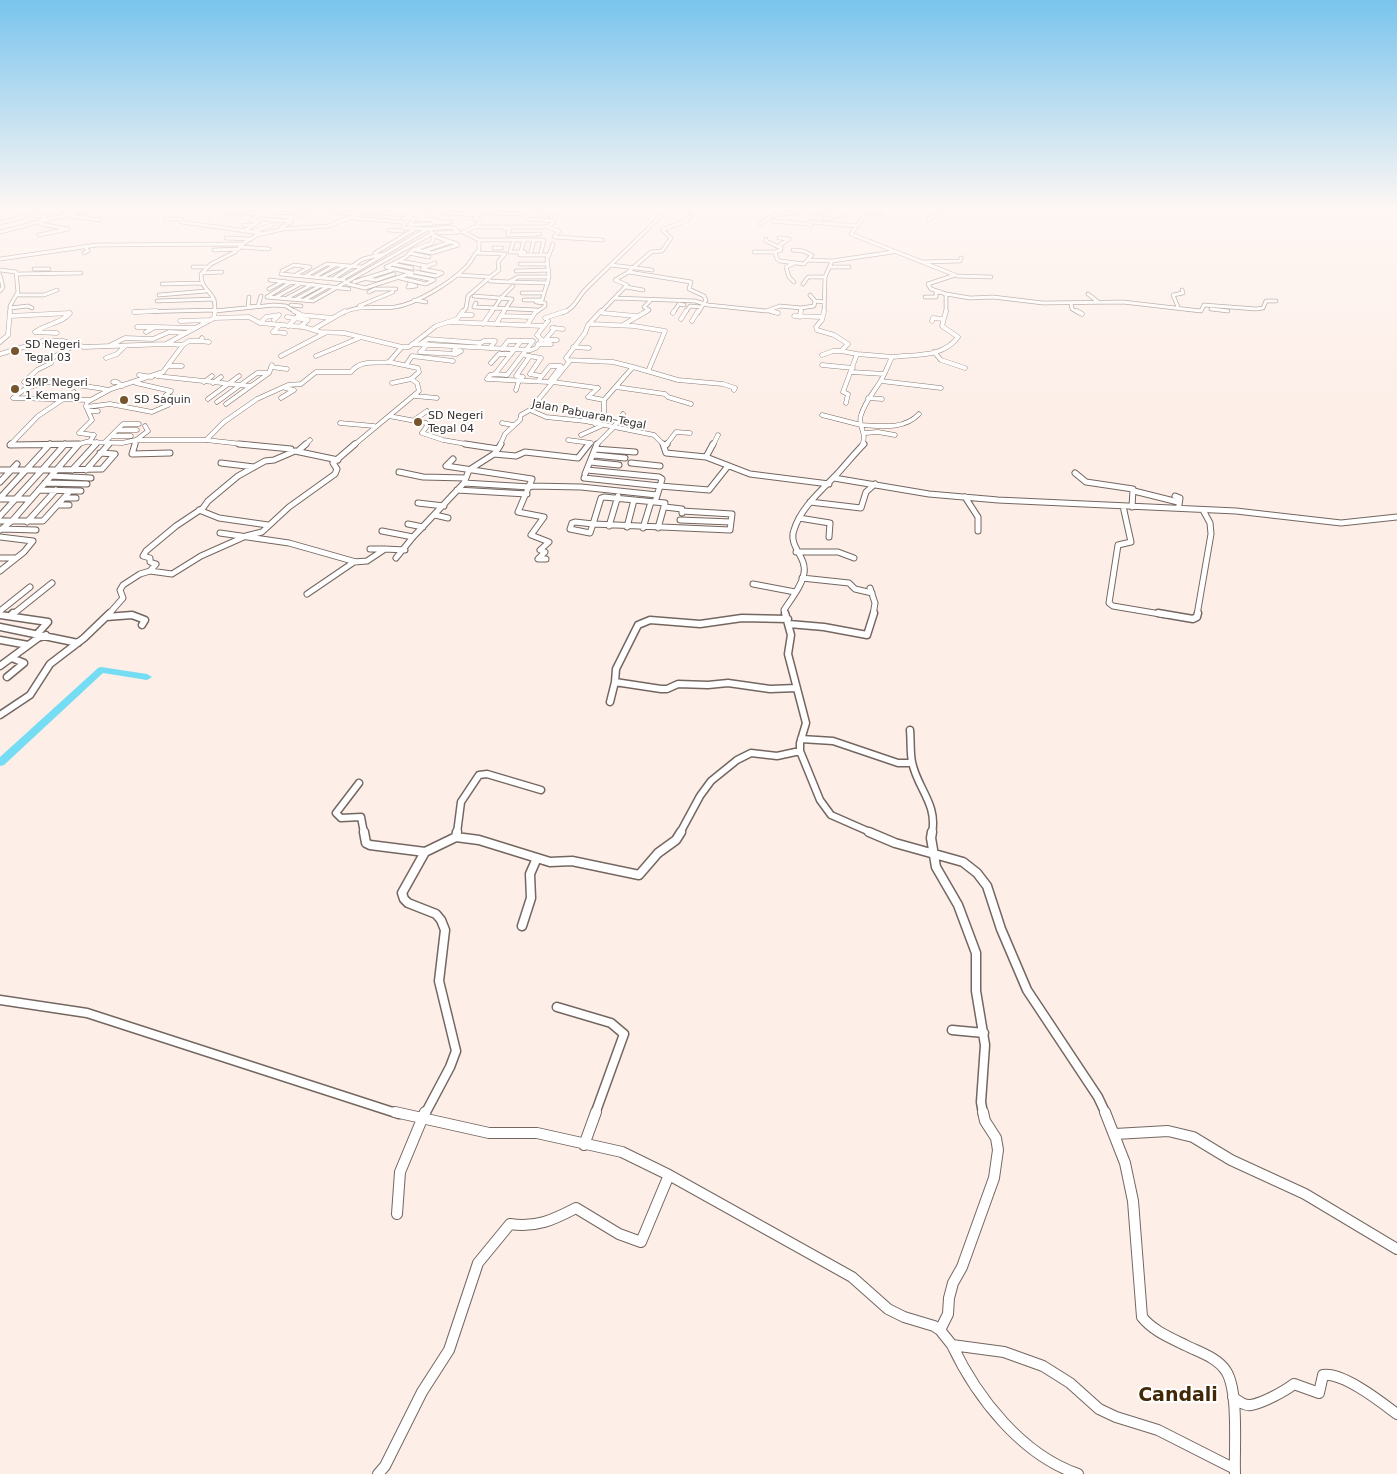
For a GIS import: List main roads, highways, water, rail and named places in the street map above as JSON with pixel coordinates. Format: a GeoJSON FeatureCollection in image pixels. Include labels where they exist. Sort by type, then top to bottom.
{"type":"FeatureCollection","features":[{"type":"Feature","properties":{"kind":"waterway"},"geometry":{"type":"LineString","coordinates":[[0,763],[101,670],[147,677]]}},
{"type":"Feature","properties":{"kind":"place","name":"SD Negeri Tegal 03"},"geometry":{"type":"Point","coordinates":[15,351]}},
{"type":"Feature","properties":{"kind":"place","name":"SMP Negeri 1 Kemang"},"geometry":{"type":"Point","coordinates":[15,389]}},
{"type":"Feature","properties":{"kind":"place","name":"SD Saquin"},"geometry":{"type":"Point","coordinates":[124,400]}},
{"type":"Feature","properties":{"kind":"place","name":"SD Negeri Tegal 04"},"geometry":{"type":"Point","coordinates":[418,422]}},
{"type":"Feature","properties":{"kind":"district","name":"Candali"},"geometry":{"type":"Point","coordinates":[1178,1396]}}]}
